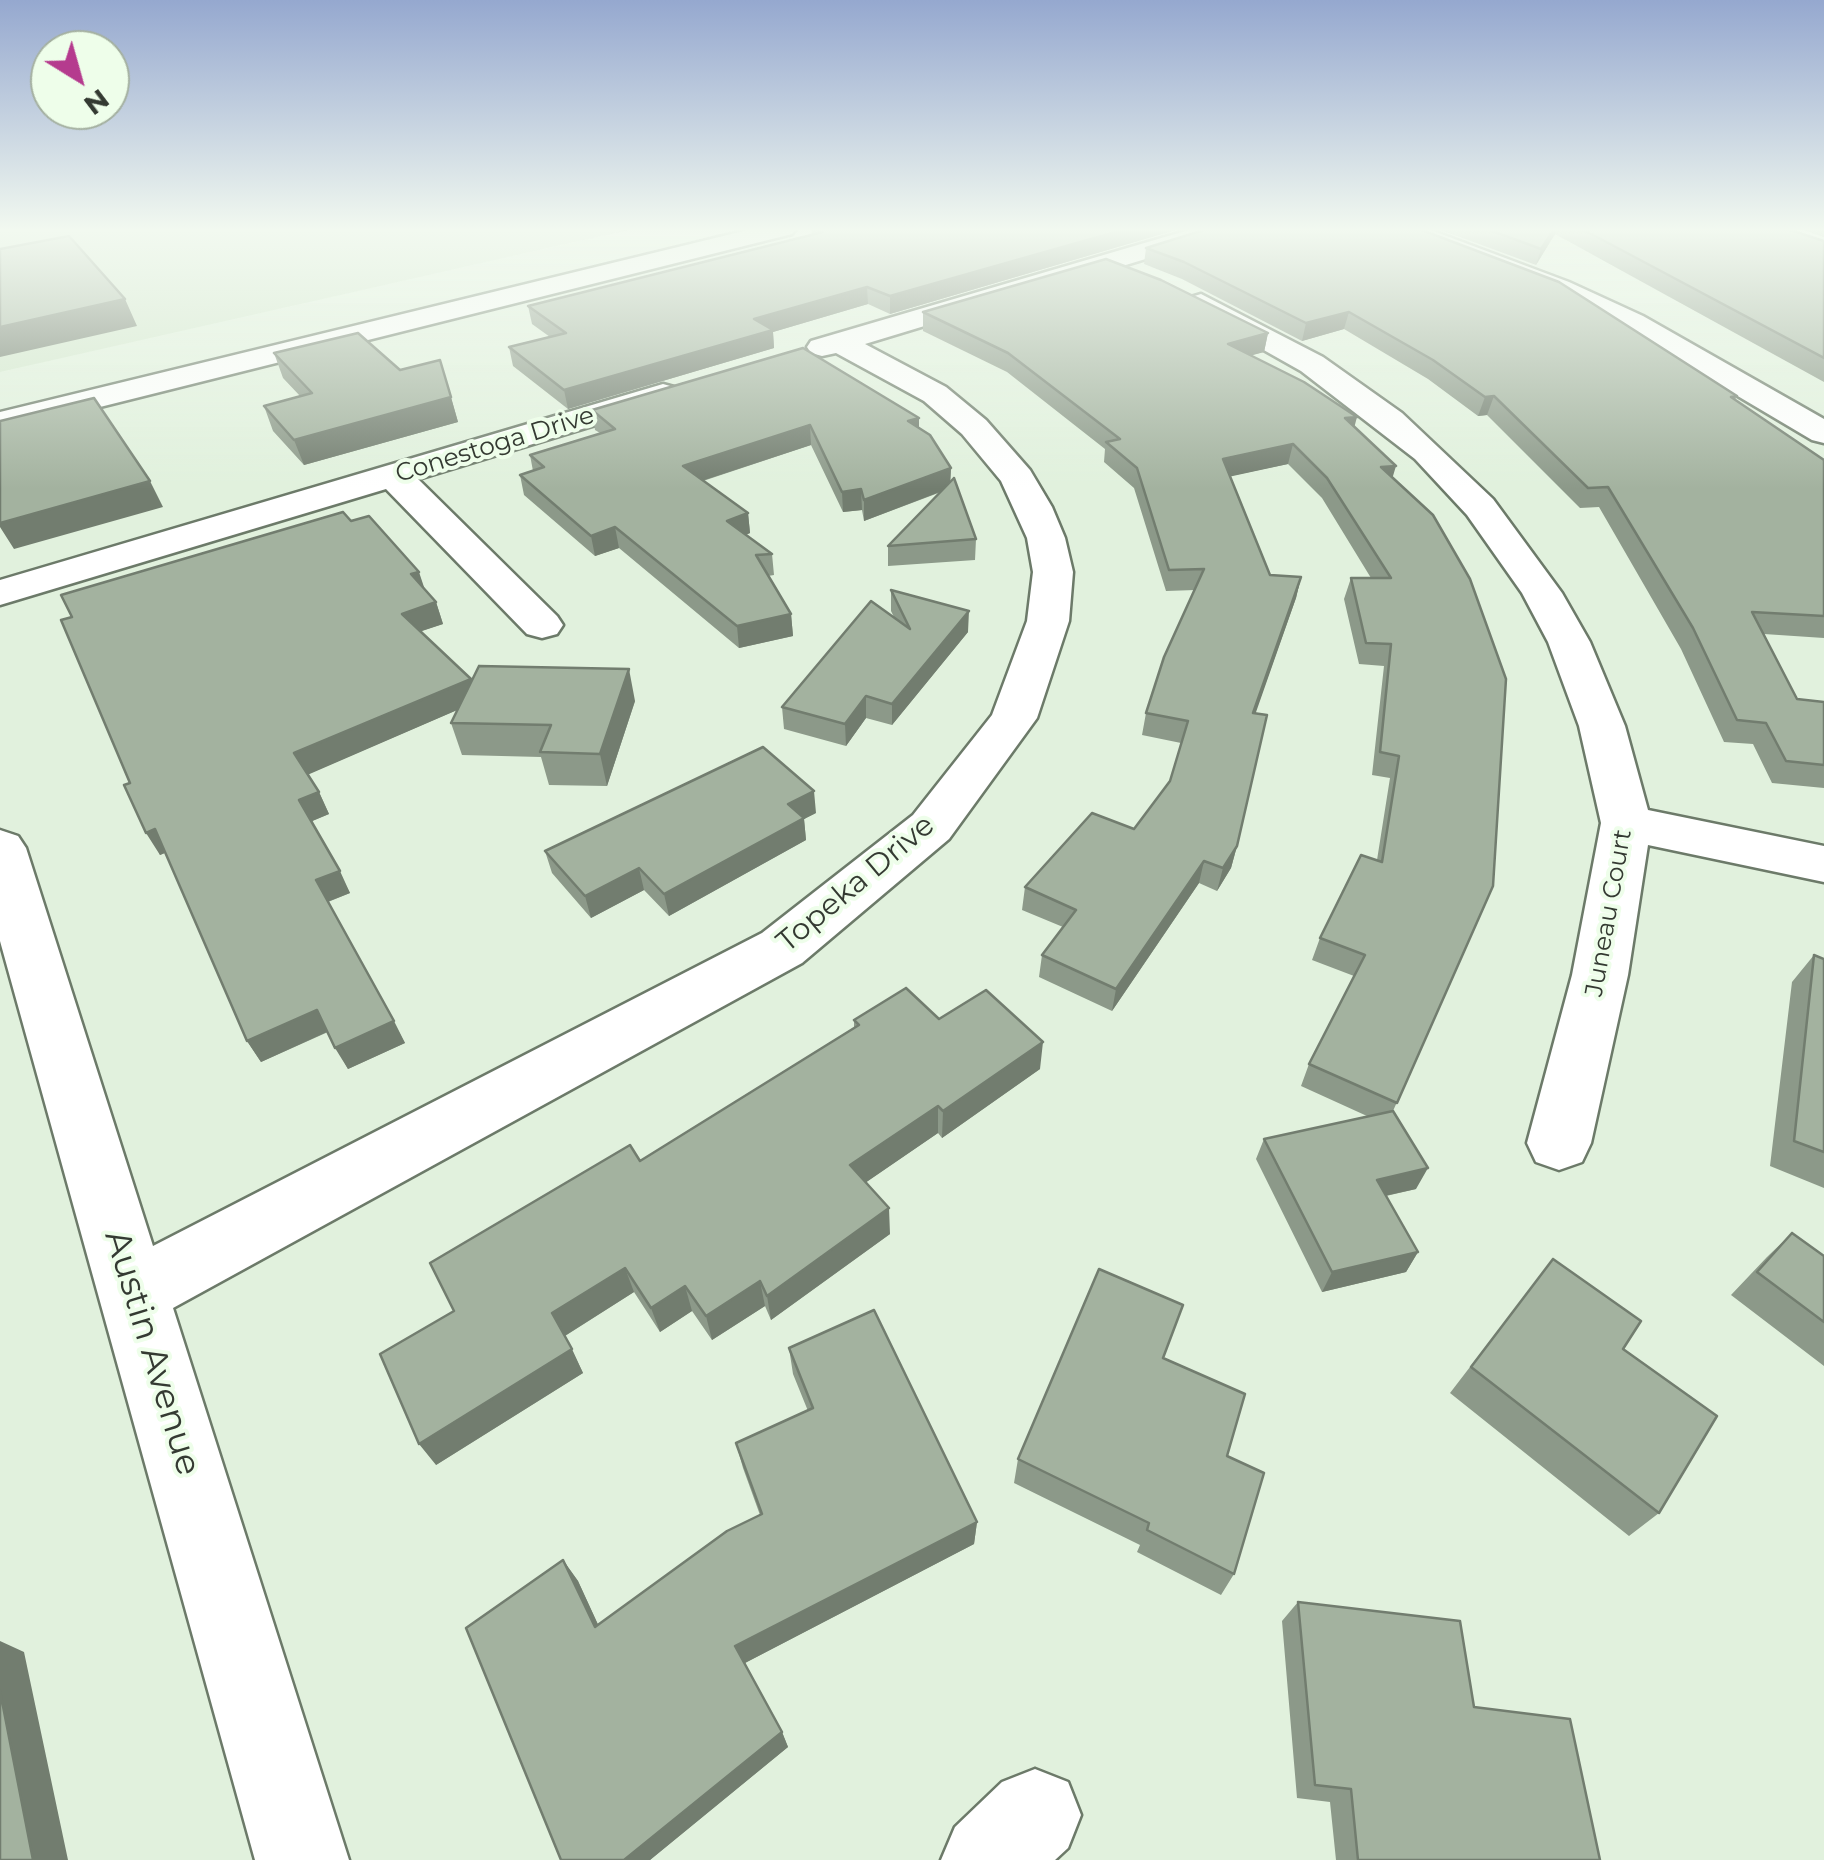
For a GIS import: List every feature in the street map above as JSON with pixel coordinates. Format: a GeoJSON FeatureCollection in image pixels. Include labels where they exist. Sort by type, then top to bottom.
{"type":"FeatureCollection","features":[{"type":"Feature","properties":{"kind":"street"},"geometry":{"type":"LineString","coordinates":[[95,369],[320,316]]}},
{"type":"Feature","properties":{"kind":"street"},"geometry":{"type":"LineString","coordinates":[[0,422],[431,316]]}},
{"type":"Feature","properties":{"kind":"street"},"geometry":{"type":"LineString","coordinates":[[790,357],[928,316]]}},
{"type":"Feature","properties":{"kind":"street","name":"Juneau Court"},"geometry":{"type":"LineString","coordinates":[[1229,316],[1312,364],[1390,420],[1480,507],[1542,593],[1570,642],[1602,726],[1626,824],[1600,975],[1559,1144]]}},
{"type":"Feature","properties":{"kind":"street"},"geometry":{"type":"LineString","coordinates":[[1619,316],[1824,433]]}},
{"type":"Feature","properties":{"kind":"street","name":"Topeka Drive"},"geometry":{"type":"LineString","coordinates":[[134,1292],[782,948],[931,827],[1014,718],[1048,622],[1053,572],[1033,507],[1017,478],[974,427],[935,394],[840,342]]}},
{"type":"Feature","properties":{"kind":"street","name":"Conestoga Drive"},"geometry":{"type":"LineString","coordinates":[[0,593],[697,384]]}},
{"type":"Feature","properties":{"kind":"street"},"geometry":{"type":"LineString","coordinates":[[393,475],[542,625]]}},
{"type":"Feature","properties":{"kind":"street"},"geometry":{"type":"LineString","coordinates":[[1626,824],[1824,864]]}},
{"type":"Feature","properties":{"kind":"street","name":"Austin Avenue"},"geometry":{"type":"LineString","coordinates":[[0,848],[302,1860]]}},
{"type":"Feature","properties":{"kind":"shaded area"},"geometry":{"type":"Polygon","coordinates":[[[0,316],[248,316],[0,372],[0,316]]]}},
{"type":"Feature","properties":{"kind":"building"},"geometry":{"type":"Polygon","coordinates":[[[0,316],[50,316],[0,327],[0,316]]]}},
{"type":"Feature","properties":{"kind":"building"},"geometry":{"type":"Polygon","coordinates":[[[542,316],[765,316],[754,319],[773,330],[564,390],[509,347],[566,333],[542,316]]]}},
{"type":"Feature","properties":{"kind":"building"},"geometry":{"type":"Polygon","coordinates":[[[931,316],[1233,316],[1268,333],[1228,344],[1304,382],[1357,417],[1345,418],[1396,466],[1381,467],[1433,515],[1470,579],[1506,679],[1493,886],[1397,1103],[1309,1064],[1365,955],[1320,938],[1361,855],[1382,862],[1399,756],[1380,752],[1391,644],[1366,643],[1351,578],[1391,578],[1327,478],[1293,444],[1223,459],[1270,575],[1301,577],[1253,713],[1267,715],[1237,846],[1223,868],[1204,861],[1116,989],[1042,955],[1076,910],[1025,887],[1092,813],[1134,829],[1170,781],[1188,721],[1146,713],[1164,657],[1204,569],[1169,570],[1137,468],[1106,442],[1120,439],[1008,353],[931,316]]]}},
{"type":"Feature","properties":{"kind":"building"},"geometry":{"type":"Polygon","coordinates":[[[1292,316],[1334,316],[1306,323],[1292,316]]]}},
{"type":"Feature","properties":{"kind":"building"},"geometry":{"type":"Polygon","coordinates":[[[1356,316],[1612,316],[1737,396],[1731,397],[1824,460],[1824,616],[1752,612],[1797,699],[1824,702],[1824,765],[1786,761],[1766,723],[1737,720],[1693,628],[1608,487],[1588,488],[1494,396],[1485,397],[1433,360],[1356,316]]]}},
{"type":"Feature","properties":{"kind":"building"},"geometry":{"type":"Polygon","coordinates":[[[1745,316],[1824,316],[1824,358],[1745,316]]]}},
{"type":"Feature","properties":{"kind":"building"},"geometry":{"type":"Polygon","coordinates":[[[358,333],[400,370],[440,360],[451,397],[294,440],[264,406],[312,393],[274,353],[358,333]]]}},
{"type":"Feature","properties":{"kind":"building"},"geometry":{"type":"Polygon","coordinates":[[[803,348],[919,418],[908,421],[930,435],[951,468],[864,500],[861,489],[842,492],[810,425],[683,466],[748,513],[727,521],[772,554],[756,555],[791,614],[737,626],[615,527],[591,536],[520,475],[544,467],[530,455],[615,429],[592,410],[803,348]]]}},
{"type":"Feature","properties":{"kind":"building"},"geometry":{"type":"Polygon","coordinates":[[[94,398],[150,481],[0,523],[0,421],[94,398]]]}},
{"type":"Feature","properties":{"kind":"building"},"geometry":{"type":"Polygon","coordinates":[[[954,478],[976,539],[888,546],[954,478]]]}},
{"type":"Feature","properties":{"kind":"building"},"geometry":{"type":"Polygon","coordinates":[[[343,512],[351,521],[369,516],[419,572],[411,574],[436,602],[402,614],[471,679],[294,753],[319,792],[299,800],[340,871],[316,880],[394,1021],[335,1048],[317,1010],[247,1041],[155,829],[146,833],[124,785],[130,783],[61,620],[72,617],[61,595],[343,512]]]}},
{"type":"Feature","properties":{"kind":"building"},"geometry":{"type":"Polygon","coordinates":[[[891,590],[969,611],[892,704],[866,696],[845,724],[782,707],[871,601],[910,629],[891,590]]]}},
{"type":"Feature","properties":{"kind":"building"},"geometry":{"type":"Polygon","coordinates":[[[479,666],[629,669],[600,754],[540,752],[551,725],[451,723],[479,666]]]}},
{"type":"Feature","properties":{"kind":"building"},"geometry":{"type":"Polygon","coordinates":[[[763,747],[814,791],[788,804],[804,818],[664,894],[639,868],[585,896],[545,851],[763,747]]]}},
{"type":"Feature","properties":{"kind":"building"},"geometry":{"type":"Polygon","coordinates":[[[1814,955],[1824,959],[1824,1152],[1794,1141],[1814,955]]]}},
{"type":"Feature","properties":{"kind":"building"},"geometry":{"type":"Polygon","coordinates":[[[906,988],[939,1019],[986,990],[1043,1042],[943,1111],[938,1106],[850,1165],[889,1208],[767,1296],[760,1281],[706,1316],[685,1286],[651,1308],[625,1268],[552,1313],[572,1349],[419,1444],[380,1354],[454,1311],[430,1263],[630,1145],[640,1161],[859,1025],[854,1020],[906,988]]]}},
{"type":"Feature","properties":{"kind":"building"},"geometry":{"type":"Polygon","coordinates":[[[1393,1111],[1428,1168],[1377,1180],[1418,1252],[1332,1272],[1264,1139],[1393,1111]]]}},
{"type":"Feature","properties":{"kind":"building"},"geometry":{"type":"Polygon","coordinates":[[[1792,1233],[1824,1256],[1824,1322],[1757,1272],[1792,1233]]]}},
{"type":"Feature","properties":{"kind":"building"},"geometry":{"type":"Polygon","coordinates":[[[1553,1259],[1641,1321],[1623,1349],[1717,1416],[1659,1513],[1471,1367],[1553,1259]]]}},
{"type":"Feature","properties":{"kind":"building"},"geometry":{"type":"Polygon","coordinates":[[[1099,1269],[1183,1305],[1163,1358],[1245,1394],[1227,1456],[1264,1473],[1234,1574],[1147,1530],[1149,1523],[1018,1459],[1099,1269]]]}},
{"type":"Feature","properties":{"kind":"building"},"geometry":{"type":"Polygon","coordinates":[[[874,1310],[977,1522],[735,1646],[782,1732],[624,1860],[561,1860],[466,1628],[563,1560],[595,1627],[727,1531],[762,1514],[736,1443],[813,1408],[789,1348],[874,1310]]]}},
{"type":"Feature","properties":{"kind":"building"},"geometry":{"type":"Polygon","coordinates":[[[1298,1602],[1460,1621],[1474,1707],[1570,1719],[1600,1860],[1358,1860],[1351,1789],[1315,1785],[1298,1602]]]}},
{"type":"Feature","properties":{"kind":"building"},"geometry":{"type":"Polygon","coordinates":[[[0,1691],[33,1860],[0,1860],[0,1691]]]}}]}
